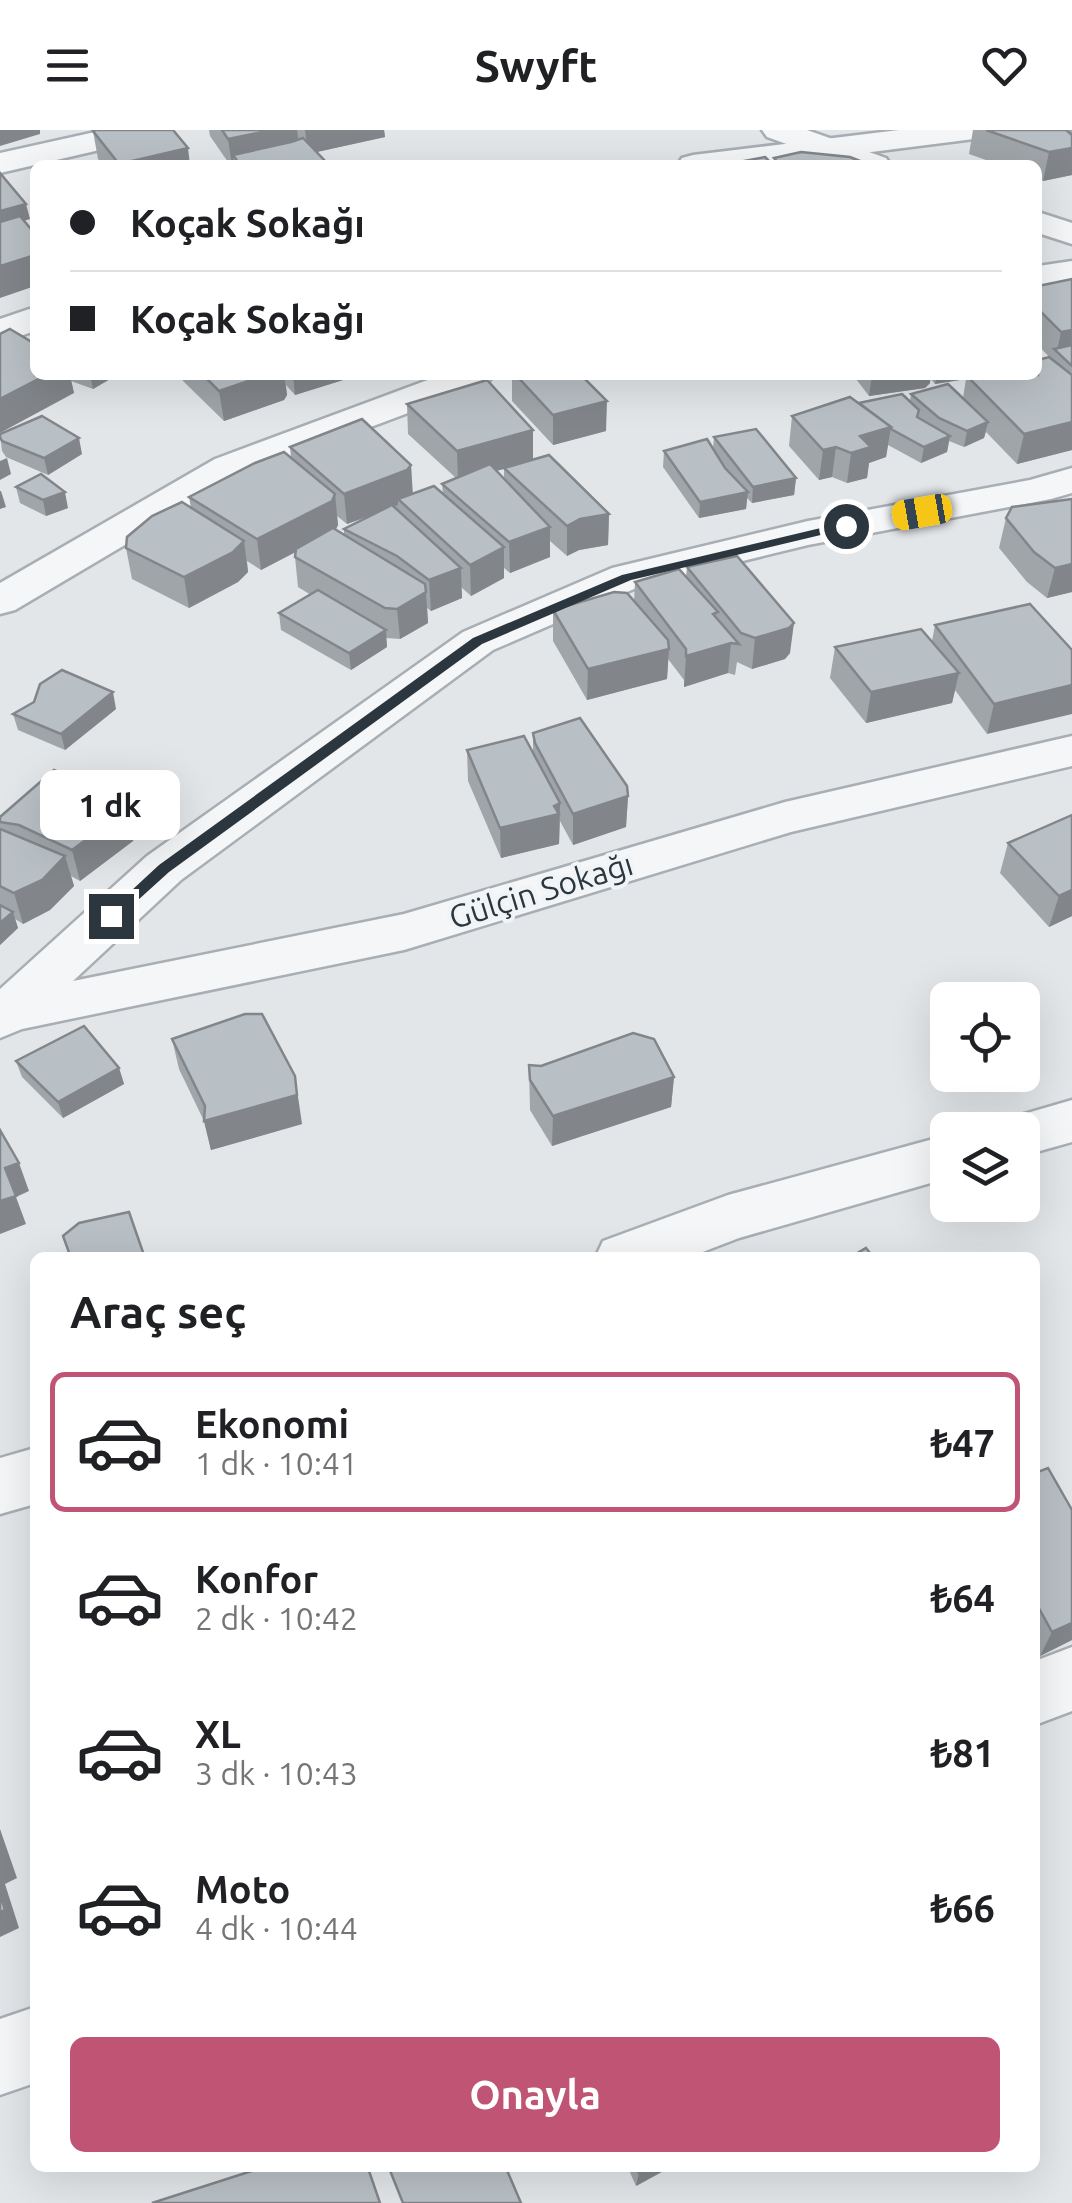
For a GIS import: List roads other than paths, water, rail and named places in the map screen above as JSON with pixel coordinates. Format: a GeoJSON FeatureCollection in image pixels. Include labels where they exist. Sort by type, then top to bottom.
{"type":"FeatureCollection","features":[{"type":"Feature","properties":{"kind":"street"},"geometry":{"type":"LineString","coordinates":[[32,160],[86,155],[145,130]]}},
{"type":"Feature","properties":{"kind":"street"},"geometry":{"type":"LineString","coordinates":[[778,130],[861,160]]}},
{"type":"Feature","properties":{"kind":"street"},"geometry":{"type":"LineString","coordinates":[[736,160],[974,130]]}},
{"type":"Feature","properties":{"kind":"street"},"geometry":{"type":"LineString","coordinates":[[0,163],[30,160]]}},
{"type":"Feature","properties":{"kind":"street"},"geometry":{"type":"LineString","coordinates":[[1042,223],[1072,234]]}},
{"type":"Feature","properties":{"kind":"street"},"geometry":{"type":"LineString","coordinates":[[1042,275],[1072,271]]}},
{"type":"Feature","properties":{"kind":"street"},"geometry":{"type":"LineString","coordinates":[[0,332],[30,320]]}},
{"type":"Feature","properties":{"kind":"street"},"geometry":{"type":"LineString","coordinates":[[0,601],[229,468],[462,380]]}},
{"type":"Feature","properties":{"kind":"street"},"geometry":{"type":"LineString","coordinates":[[2,1016],[164,868],[478,641],[626,577],[808,533],[1037,491],[1072,480]]}},
{"type":"Feature","properties":{"kind":"street","name":"Gülçin Sokağı"},"geometry":{"type":"LineString","coordinates":[[2,1016],[404,932],[785,818],[1072,750]]}},
{"type":"Feature","properties":{"kind":"street"},"geometry":{"type":"LineString","coordinates":[[1040,1130],[1072,1120]]}},
{"type":"Feature","properties":{"kind":"street"},"geometry":{"type":"LineString","coordinates":[[639,1252],[728,1218],[930,1161]]}},
{"type":"Feature","properties":{"kind":"street"},"geometry":{"type":"LineString","coordinates":[[0,1486],[30,1477]]}},
{"type":"Feature","properties":{"kind":"street"},"geometry":{"type":"LineString","coordinates":[[1040,1691],[1072,1679]]}},
{"type":"Feature","properties":{"kind":"street"},"geometry":{"type":"LineString","coordinates":[[0,2058],[30,2048]]}}]}
